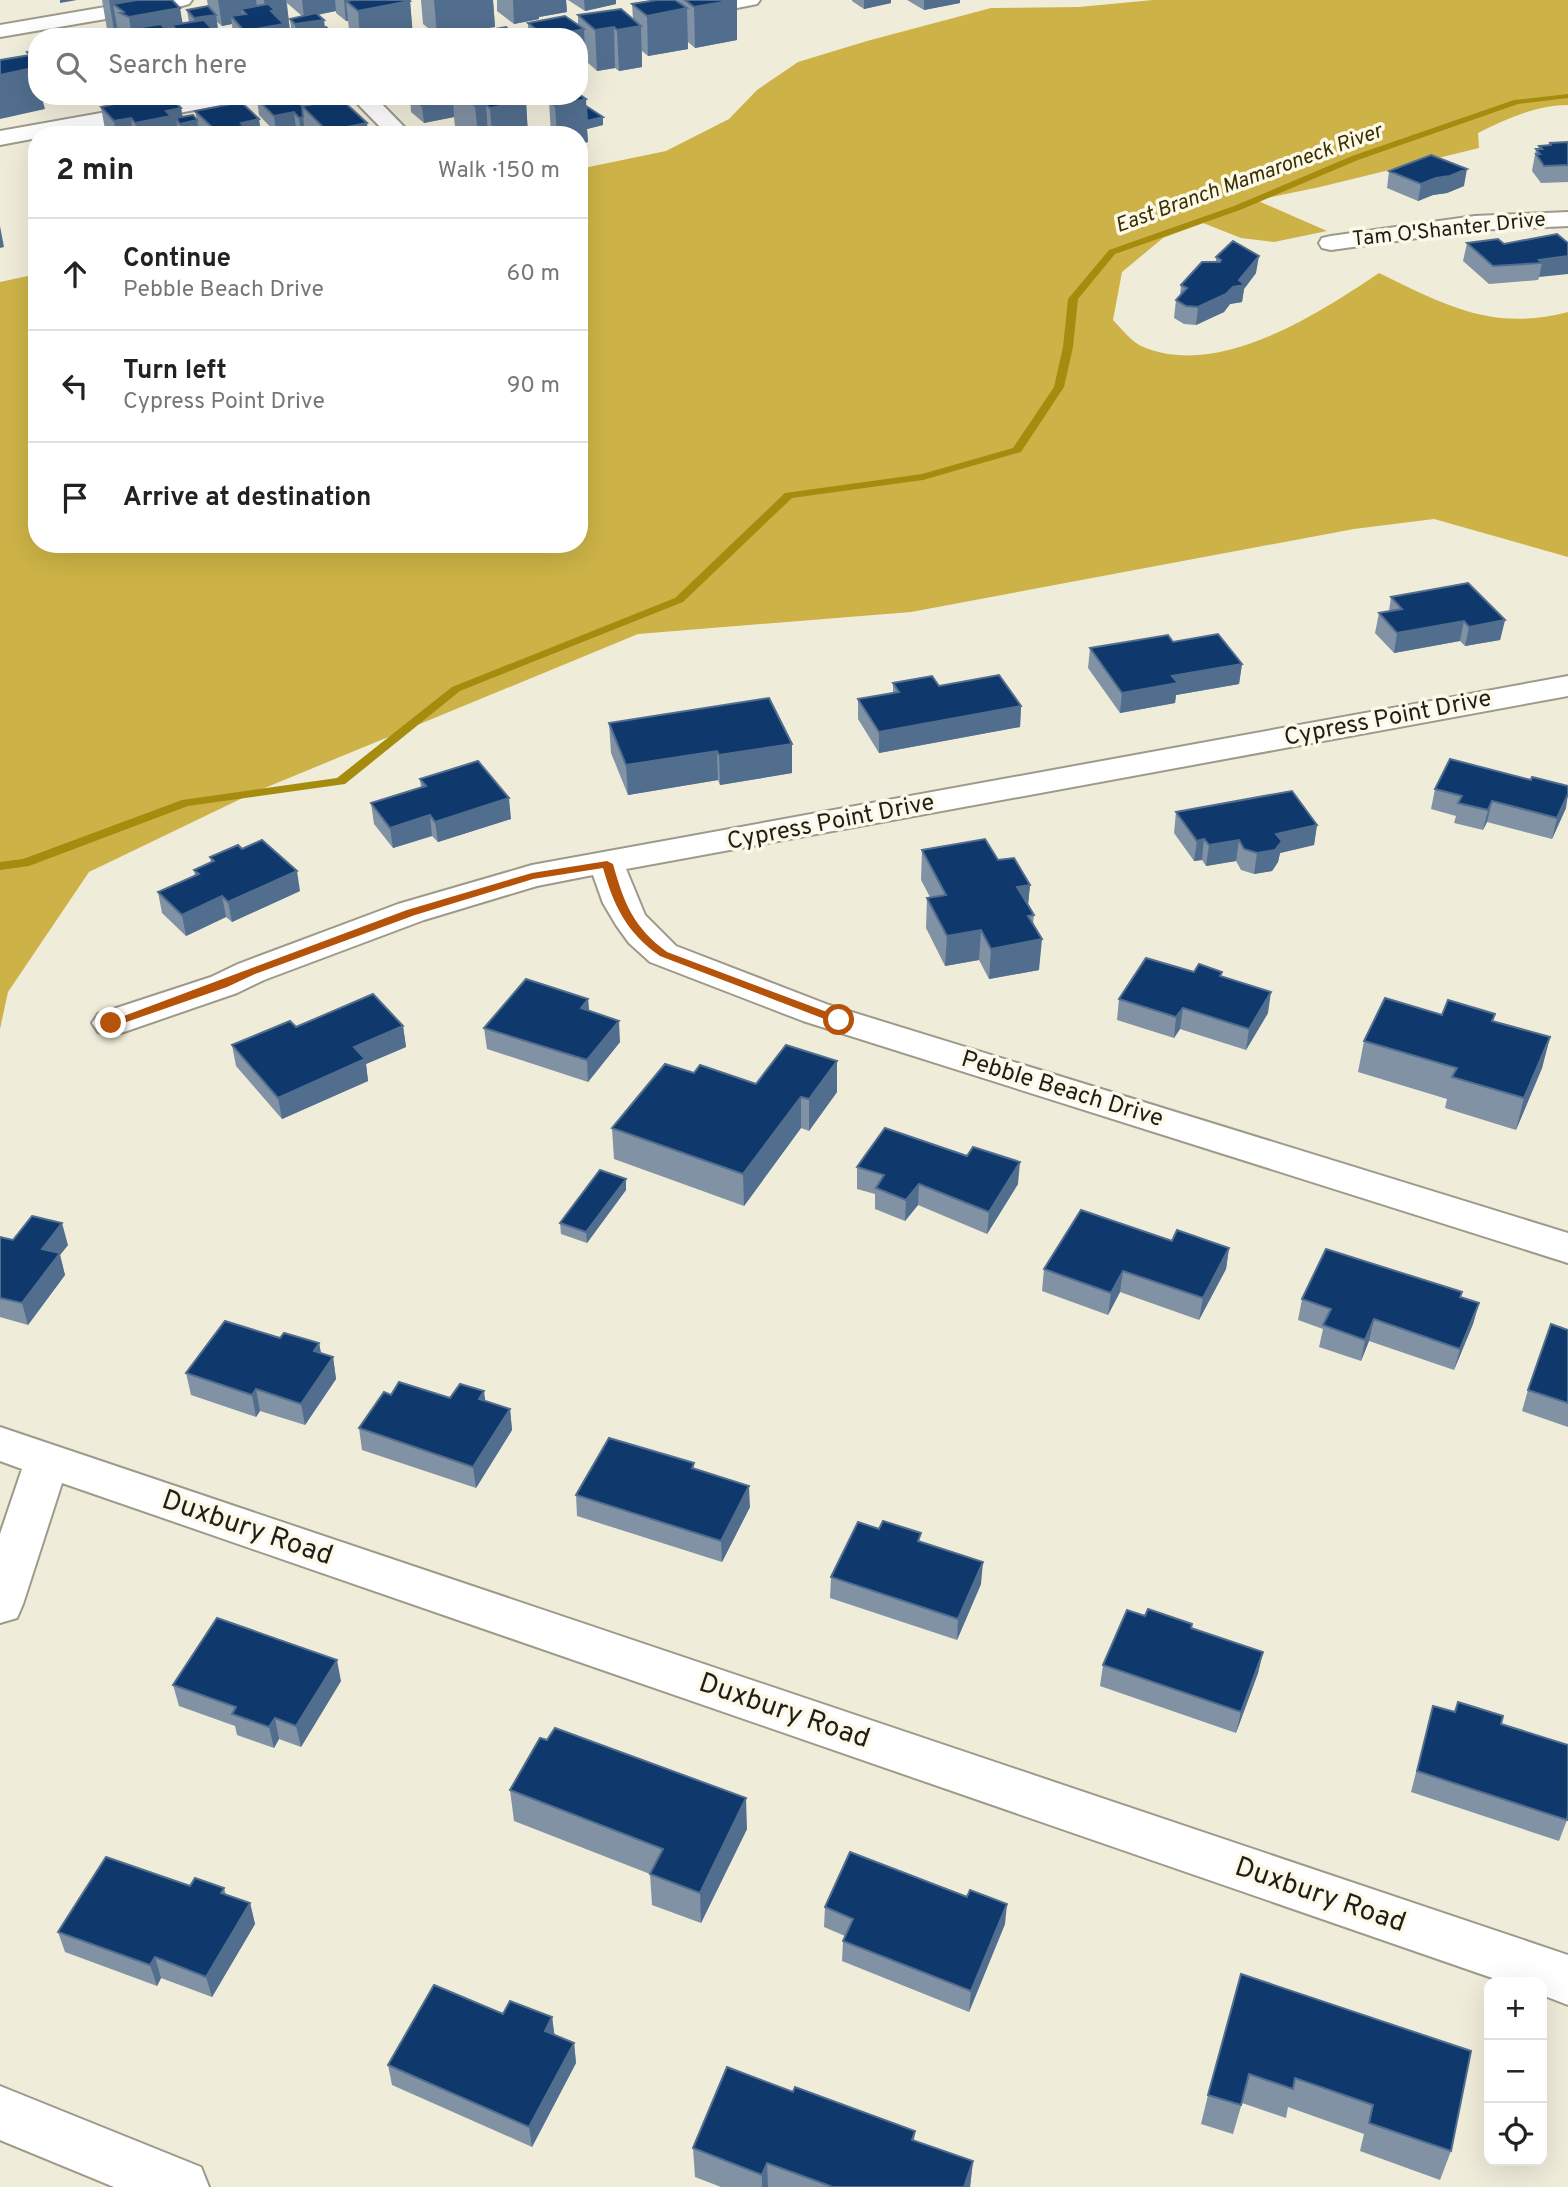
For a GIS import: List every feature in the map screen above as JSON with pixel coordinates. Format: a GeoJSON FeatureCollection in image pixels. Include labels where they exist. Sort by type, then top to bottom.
{"type":"FeatureCollection","features":[{"type":"Feature","properties":{"kind":"street"},"geometry":{"type":"LineString","coordinates":[[60,28],[182,0]]}},
{"type":"Feature","properties":{"kind":"street"},"geometry":{"type":"LineString","coordinates":[[671,15],[750,0]]}},
{"type":"Feature","properties":{"kind":"street"},"geometry":{"type":"LineString","coordinates":[[27,8],[44,28]]}},
{"type":"Feature","properties":{"kind":"street"},"geometry":{"type":"LineString","coordinates":[[0,32],[28,31]]}},
{"type":"Feature","properties":{"kind":"street"},"geometry":{"type":"LineString","coordinates":[[114,105],[122,115]]}},
{"type":"Feature","properties":{"kind":"street"},"geometry":{"type":"LineString","coordinates":[[64,126],[181,105]]}},
{"type":"Feature","properties":{"kind":"street"},"geometry":{"type":"LineString","coordinates":[[370,105],[392,126]]}},
{"type":"Feature","properties":{"kind":"street"},"geometry":{"type":"LineString","coordinates":[[0,138],[28,133]]}},
{"type":"Feature","properties":{"kind":"street","name":"Tam O'Shanter Drive"},"geometry":{"type":"LineString","coordinates":[[1331,243],[1475,223],[1568,219]]}},
{"type":"Feature","properties":{"kind":"street","name":"Cypress Point Drive"},"geometry":{"type":"LineString","coordinates":[[111,1023],[224,985],[251,972],[411,912],[532,876],[1568,686]]}},
{"type":"Feature","properties":{"kind":"street","name":"Pebble Beach Drive"},"geometry":{"type":"LineString","coordinates":[[607,864],[618,902],[642,939],[663,954],[816,1013],[1568,1248]]}},
{"type":"Feature","properties":{"kind":"street","name":"Duxbury Road"},"geometry":{"type":"LineString","coordinates":[[0,1444],[1568,1980]]}},
{"type":"Feature","properties":{"kind":"street"},"geometry":{"type":"LineString","coordinates":[[0,1474],[47,1461]]}},
{"type":"Feature","properties":{"kind":"street"},"geometry":{"type":"LineString","coordinates":[[0,1604],[47,1461]]}},
{"type":"Feature","properties":{"kind":"street"},"geometry":{"type":"LineString","coordinates":[[0,2113],[181,2187]]}},
{"type":"Feature","properties":{"kind":"shaded area"},"geometry":{"type":"Polygon","coordinates":[[[1153,0],[1568,0],[1568,105],[1533,110],[1478,133],[1479,148],[1256,200],[1327,231],[1274,242],[1241,238],[1203,223],[1163,238],[1122,272],[1113,320],[1141,346],[1171,354],[1202,355],[1234,349],[1266,338],[1327,306],[1379,273],[1448,305],[1493,317],[1516,319],[1568,312],[1568,557],[1434,519],[1354,529],[911,612],[638,634],[255,792],[89,872],[8,992],[0,1029],[0,282],[28,276],[28,553],[588,553],[588,167],[666,151],[729,119],[757,90],[798,62],[991,8],[1079,7],[1153,0]]]}},
{"type":"Feature","properties":{"kind":"building"},"geometry":{"type":"Polygon","coordinates":[[[137,0],[172,0],[180,8],[129,17],[120,13],[124,12],[113,4],[137,0]]]}},
{"type":"Feature","properties":{"kind":"building"},"geometry":{"type":"Polygon","coordinates":[[[675,0],[687,8],[647,16],[632,4],[675,0]]]}},
{"type":"Feature","properties":{"kind":"building"},"geometry":{"type":"Polygon","coordinates":[[[685,0],[735,0],[694,7],[685,0]]]}},
{"type":"Feature","properties":{"kind":"building"},"geometry":{"type":"Polygon","coordinates":[[[346,1],[410,1],[358,11],[346,1]]]}},
{"type":"Feature","properties":{"kind":"building"},"geometry":{"type":"Polygon","coordinates":[[[268,4],[284,24],[241,28],[231,16],[246,14],[241,9],[268,4]]]}},
{"type":"Feature","properties":{"kind":"building"},"geometry":{"type":"Polygon","coordinates":[[[208,6],[216,15],[194,18],[187,10],[208,6]]]}},
{"type":"Feature","properties":{"kind":"building"},"geometry":{"type":"Polygon","coordinates":[[[621,9],[641,26],[595,30],[578,15],[621,9]]]}},
{"type":"Feature","properties":{"kind":"building"},"geometry":{"type":"Polygon","coordinates":[[[316,13],[324,20],[295,24],[290,19],[316,13]]]}},
{"type":"Feature","properties":{"kind":"building"},"geometry":{"type":"Polygon","coordinates":[[[565,16],[583,28],[534,28],[528,23],[565,16]]]}},
{"type":"Feature","properties":{"kind":"building"},"geometry":{"type":"Polygon","coordinates":[[[204,20],[211,28],[174,28],[172,25],[204,20]]]}},
{"type":"Feature","properties":{"kind":"building"},"geometry":{"type":"Polygon","coordinates":[[[161,24],[164,28],[143,28],[161,24]]]}},
{"type":"Feature","properties":{"kind":"building"},"geometry":{"type":"Polygon","coordinates":[[[28,55],[28,69],[0,75],[0,60],[28,55]]]}},
{"type":"Feature","properties":{"kind":"building"},"geometry":{"type":"Polygon","coordinates":[[[178,105],[181,108],[166,111],[171,116],[135,123],[131,118],[114,121],[101,107],[178,105]]]}},
{"type":"Feature","properties":{"kind":"building"},"geometry":{"type":"Polygon","coordinates":[[[226,105],[244,105],[259,119],[241,123],[244,126],[211,126],[195,111],[226,105]]]}},
{"type":"Feature","properties":{"kind":"building"},"geometry":{"type":"Polygon","coordinates":[[[263,105],[308,105],[302,106],[303,117],[299,118],[294,112],[274,116],[263,105]]]}},
{"type":"Feature","properties":{"kind":"building"},"geometry":{"type":"Polygon","coordinates":[[[348,105],[367,123],[322,126],[302,106],[348,105]]]}},
{"type":"Feature","properties":{"kind":"building"},"geometry":{"type":"Polygon","coordinates":[[[586,106],[603,117],[587,121],[586,106]]]}},
{"type":"Feature","properties":{"kind":"building"},"geometry":{"type":"Polygon","coordinates":[[[193,115],[197,120],[180,124],[176,118],[193,115]]]}},
{"type":"Feature","properties":{"kind":"building"},"geometry":{"type":"Polygon","coordinates":[[[1568,142],[1568,165],[1544,166],[1536,154],[1540,154],[1536,149],[1542,149],[1539,146],[1568,142]]]}},
{"type":"Feature","properties":{"kind":"building"},"geometry":{"type":"Polygon","coordinates":[[[1431,155],[1467,169],[1421,184],[1389,171],[1431,155]]]}},
{"type":"Feature","properties":{"kind":"building"},"geometry":{"type":"Polygon","coordinates":[[[1557,234],[1568,243],[1568,256],[1539,260],[1542,263],[1493,266],[1467,243],[1498,239],[1504,244],[1557,234]]]}},
{"type":"Feature","properties":{"kind":"building"},"geometry":{"type":"Polygon","coordinates":[[[1233,241],[1259,256],[1239,280],[1245,285],[1233,287],[1226,294],[1198,307],[1186,306],[1176,300],[1187,288],[1181,285],[1202,262],[1220,262],[1216,257],[1233,241]]]}},
{"type":"Feature","properties":{"kind":"building"},"geometry":{"type":"Polygon","coordinates":[[[1468,583],[1505,620],[1469,627],[1464,621],[1397,633],[1379,613],[1402,609],[1391,597],[1468,583]]]}},
{"type":"Feature","properties":{"kind":"building"},"geometry":{"type":"Polygon","coordinates":[[[1218,634],[1242,664],[1172,676],[1178,683],[1122,693],[1090,648],[1168,635],[1173,642],[1218,634]]]}},
{"type":"Feature","properties":{"kind":"building"},"geometry":{"type":"Polygon","coordinates":[[[999,675],[1021,706],[879,732],[858,699],[899,692],[893,683],[932,676],[939,686],[999,675]]]}},
{"type":"Feature","properties":{"kind":"building"},"geometry":{"type":"Polygon","coordinates":[[[769,698],[792,744],[719,755],[717,751],[626,765],[609,723],[769,698]]]}},
{"type":"Feature","properties":{"kind":"building"},"geometry":{"type":"Polygon","coordinates":[[[1450,759],[1531,780],[1532,777],[1568,786],[1568,794],[1557,818],[1492,801],[1488,810],[1458,803],[1462,796],[1435,789],[1450,759]]]}},
{"type":"Feature","properties":{"kind":"building"},"geometry":{"type":"Polygon","coordinates":[[[478,761],[509,798],[435,822],[430,815],[390,828],[371,803],[426,786],[420,779],[478,761]]]}},
{"type":"Feature","properties":{"kind":"building"},"geometry":{"type":"Polygon","coordinates":[[[1292,791],[1317,825],[1276,834],[1282,841],[1275,850],[1257,853],[1244,849],[1239,840],[1209,845],[1204,839],[1197,841],[1176,812],[1292,791]]]}},
{"type":"Feature","properties":{"kind":"building"},"geometry":{"type":"Polygon","coordinates":[[[985,839],[998,860],[1014,858],[1030,885],[1017,887],[1034,915],[1028,916],[1042,939],[991,949],[981,930],[947,936],[927,898],[946,895],[922,850],[985,839]]]}},
{"type":"Feature","properties":{"kind":"building"},"geometry":{"type":"Polygon","coordinates":[[[262,840],[297,871],[228,902],[222,896],[182,915],[158,892],[199,874],[194,870],[214,861],[210,857],[238,845],[242,849],[262,840]]]}},
{"type":"Feature","properties":{"kind":"building"},"geometry":{"type":"Polygon","coordinates":[[[1146,958],[1194,972],[1199,964],[1222,972],[1220,976],[1271,992],[1249,1029],[1183,1008],[1176,1017],[1119,999],[1146,958]]]}},
{"type":"Feature","properties":{"kind":"building"},"geometry":{"type":"Polygon","coordinates":[[[526,979],[588,999],[581,1008],[619,1021],[587,1060],[484,1028],[526,979]]]}},
{"type":"Feature","properties":{"kind":"building"},"geometry":{"type":"Polygon","coordinates":[[[373,994],[403,1026],[354,1047],[365,1059],[278,1098],[232,1045],[290,1021],[296,1027],[373,994]]]}},
{"type":"Feature","properties":{"kind":"building"},"geometry":{"type":"Polygon","coordinates":[[[1385,998],[1442,1015],[1448,1000],[1495,1014],[1492,1021],[1550,1037],[1524,1098],[1452,1077],[1457,1068],[1364,1041],[1385,998]]]}},
{"type":"Feature","properties":{"kind":"building"},"geometry":{"type":"Polygon","coordinates":[[[786,1045],[837,1061],[809,1099],[801,1097],[743,1174],[612,1128],[665,1064],[694,1073],[700,1065],[756,1084],[786,1045]]]}},
{"type":"Feature","properties":{"kind":"building"},"geometry":{"type":"Polygon","coordinates":[[[885,1128],[967,1156],[973,1147],[1020,1162],[989,1212],[919,1184],[906,1200],[876,1188],[884,1175],[857,1167],[885,1128]]]}},
{"type":"Feature","properties":{"kind":"building"},"geometry":{"type":"Polygon","coordinates":[[[600,1170],[626,1179],[586,1232],[560,1223],[600,1170]]]}},
{"type":"Feature","properties":{"kind":"building"},"geometry":{"type":"Polygon","coordinates":[[[1081,1210],[1172,1241],[1177,1230],[1229,1248],[1203,1298],[1123,1271],[1111,1293],[1044,1269],[1081,1210]]]}},
{"type":"Feature","properties":{"kind":"building"},"geometry":{"type":"Polygon","coordinates":[[[32,1216],[62,1223],[42,1249],[60,1253],[22,1303],[0,1298],[0,1237],[13,1240],[32,1216]]]}},
{"type":"Feature","properties":{"kind":"building"},"geometry":{"type":"Polygon","coordinates":[[[1326,1249],[1462,1292],[1460,1297],[1479,1303],[1460,1349],[1374,1319],[1365,1340],[1323,1325],[1331,1309],[1302,1299],[1326,1249]]]}},
{"type":"Feature","properties":{"kind":"building"},"geometry":{"type":"Polygon","coordinates":[[[225,1321],[280,1338],[284,1333],[319,1343],[314,1351],[333,1357],[301,1404],[256,1389],[252,1395],[186,1373],[225,1321]]]}},
{"type":"Feature","properties":{"kind":"building"},"geometry":{"type":"Polygon","coordinates":[[[1551,1324],[1568,1330],[1568,1403],[1528,1390],[1551,1324]]]}},
{"type":"Feature","properties":{"kind":"building"},"geometry":{"type":"Polygon","coordinates":[[[399,1382],[450,1398],[460,1384],[484,1391],[479,1399],[510,1409],[473,1467],[359,1428],[384,1392],[391,1395],[399,1382]]]}},
{"type":"Feature","properties":{"kind":"building"},"geometry":{"type":"Polygon","coordinates":[[[609,1438],[694,1463],[692,1468],[749,1486],[721,1541],[576,1495],[609,1438]]]}},
{"type":"Feature","properties":{"kind":"building"},"geometry":{"type":"Polygon","coordinates":[[[883,1521],[921,1533],[918,1541],[983,1562],[958,1619],[831,1577],[858,1522],[879,1529],[883,1521]]]}},
{"type":"Feature","properties":{"kind":"building"},"geometry":{"type":"Polygon","coordinates":[[[1148,1609],[1192,1624],[1191,1628],[1263,1652],[1241,1712],[1103,1665],[1127,1610],[1145,1616],[1148,1609]]]}},
{"type":"Feature","properties":{"kind":"building"},"geometry":{"type":"Polygon","coordinates":[[[217,1618],[337,1660],[296,1726],[275,1718],[269,1727],[232,1714],[236,1707],[173,1685],[217,1618]]]}},
{"type":"Feature","properties":{"kind":"building"},"geometry":{"type":"Polygon","coordinates":[[[1458,1702],[1503,1716],[1501,1724],[1568,1745],[1567,1820],[1417,1771],[1433,1706],[1455,1712],[1458,1702]]]}},
{"type":"Feature","properties":{"kind":"building"},"geometry":{"type":"Polygon","coordinates":[[[555,1728],[746,1798],[700,1893],[650,1874],[663,1849],[510,1790],[540,1738],[547,1740],[555,1728]]]}},
{"type":"Feature","properties":{"kind":"building"},"geometry":{"type":"Polygon","coordinates":[[[850,1852],[967,1897],[970,1890],[1007,1904],[971,1991],[843,1941],[853,1919],[825,1907],[850,1852]]]}},
{"type":"Feature","properties":{"kind":"building"},"geometry":{"type":"Polygon","coordinates":[[[106,1857],[190,1886],[195,1878],[224,1888],[221,1893],[250,1903],[206,1977],[155,1957],[150,1965],[58,1932],[106,1857]]]}},
{"type":"Feature","properties":{"kind":"building"},"geometry":{"type":"Polygon","coordinates":[[[1241,1974],[1471,2051],[1451,2151],[1369,2123],[1373,2105],[1295,2078],[1293,2089],[1249,2074],[1241,2105],[1208,2095],[1241,1974]]]}},
{"type":"Feature","properties":{"kind":"building"},"geometry":{"type":"Polygon","coordinates":[[[434,1985],[503,2014],[510,2001],[552,2017],[545,2031],[574,2043],[529,2127],[388,2065],[434,1985]]]}},
{"type":"Feature","properties":{"kind":"building"},"geometry":{"type":"Polygon","coordinates":[[[727,2067],[793,2092],[795,2087],[915,2131],[912,2140],[973,2161],[964,2187],[833,2187],[767,2163],[762,2175],[693,2148],[727,2067]]]}},
{"type":"Feature","properties":{"kind":"waterway","name":"East Branch Mamaroneck River"},"geometry":{"type":"LineString","coordinates":[[0,866],[25,863],[186,803],[341,781],[456,689],[679,600],[789,495],[923,477],[1017,450],[1059,387],[1068,347],[1073,299],[1112,252],[1237,208],[1355,158],[1517,102],[1568,96]]}},
{"type":"Feature","properties":{"kind":"route"},"geometry":{"type":"LineString","coordinates":[[111,1023],[224,985],[251,972],[411,912],[532,876],[607,864],[618,902],[642,939],[663,954],[839,1020]]}}]}
